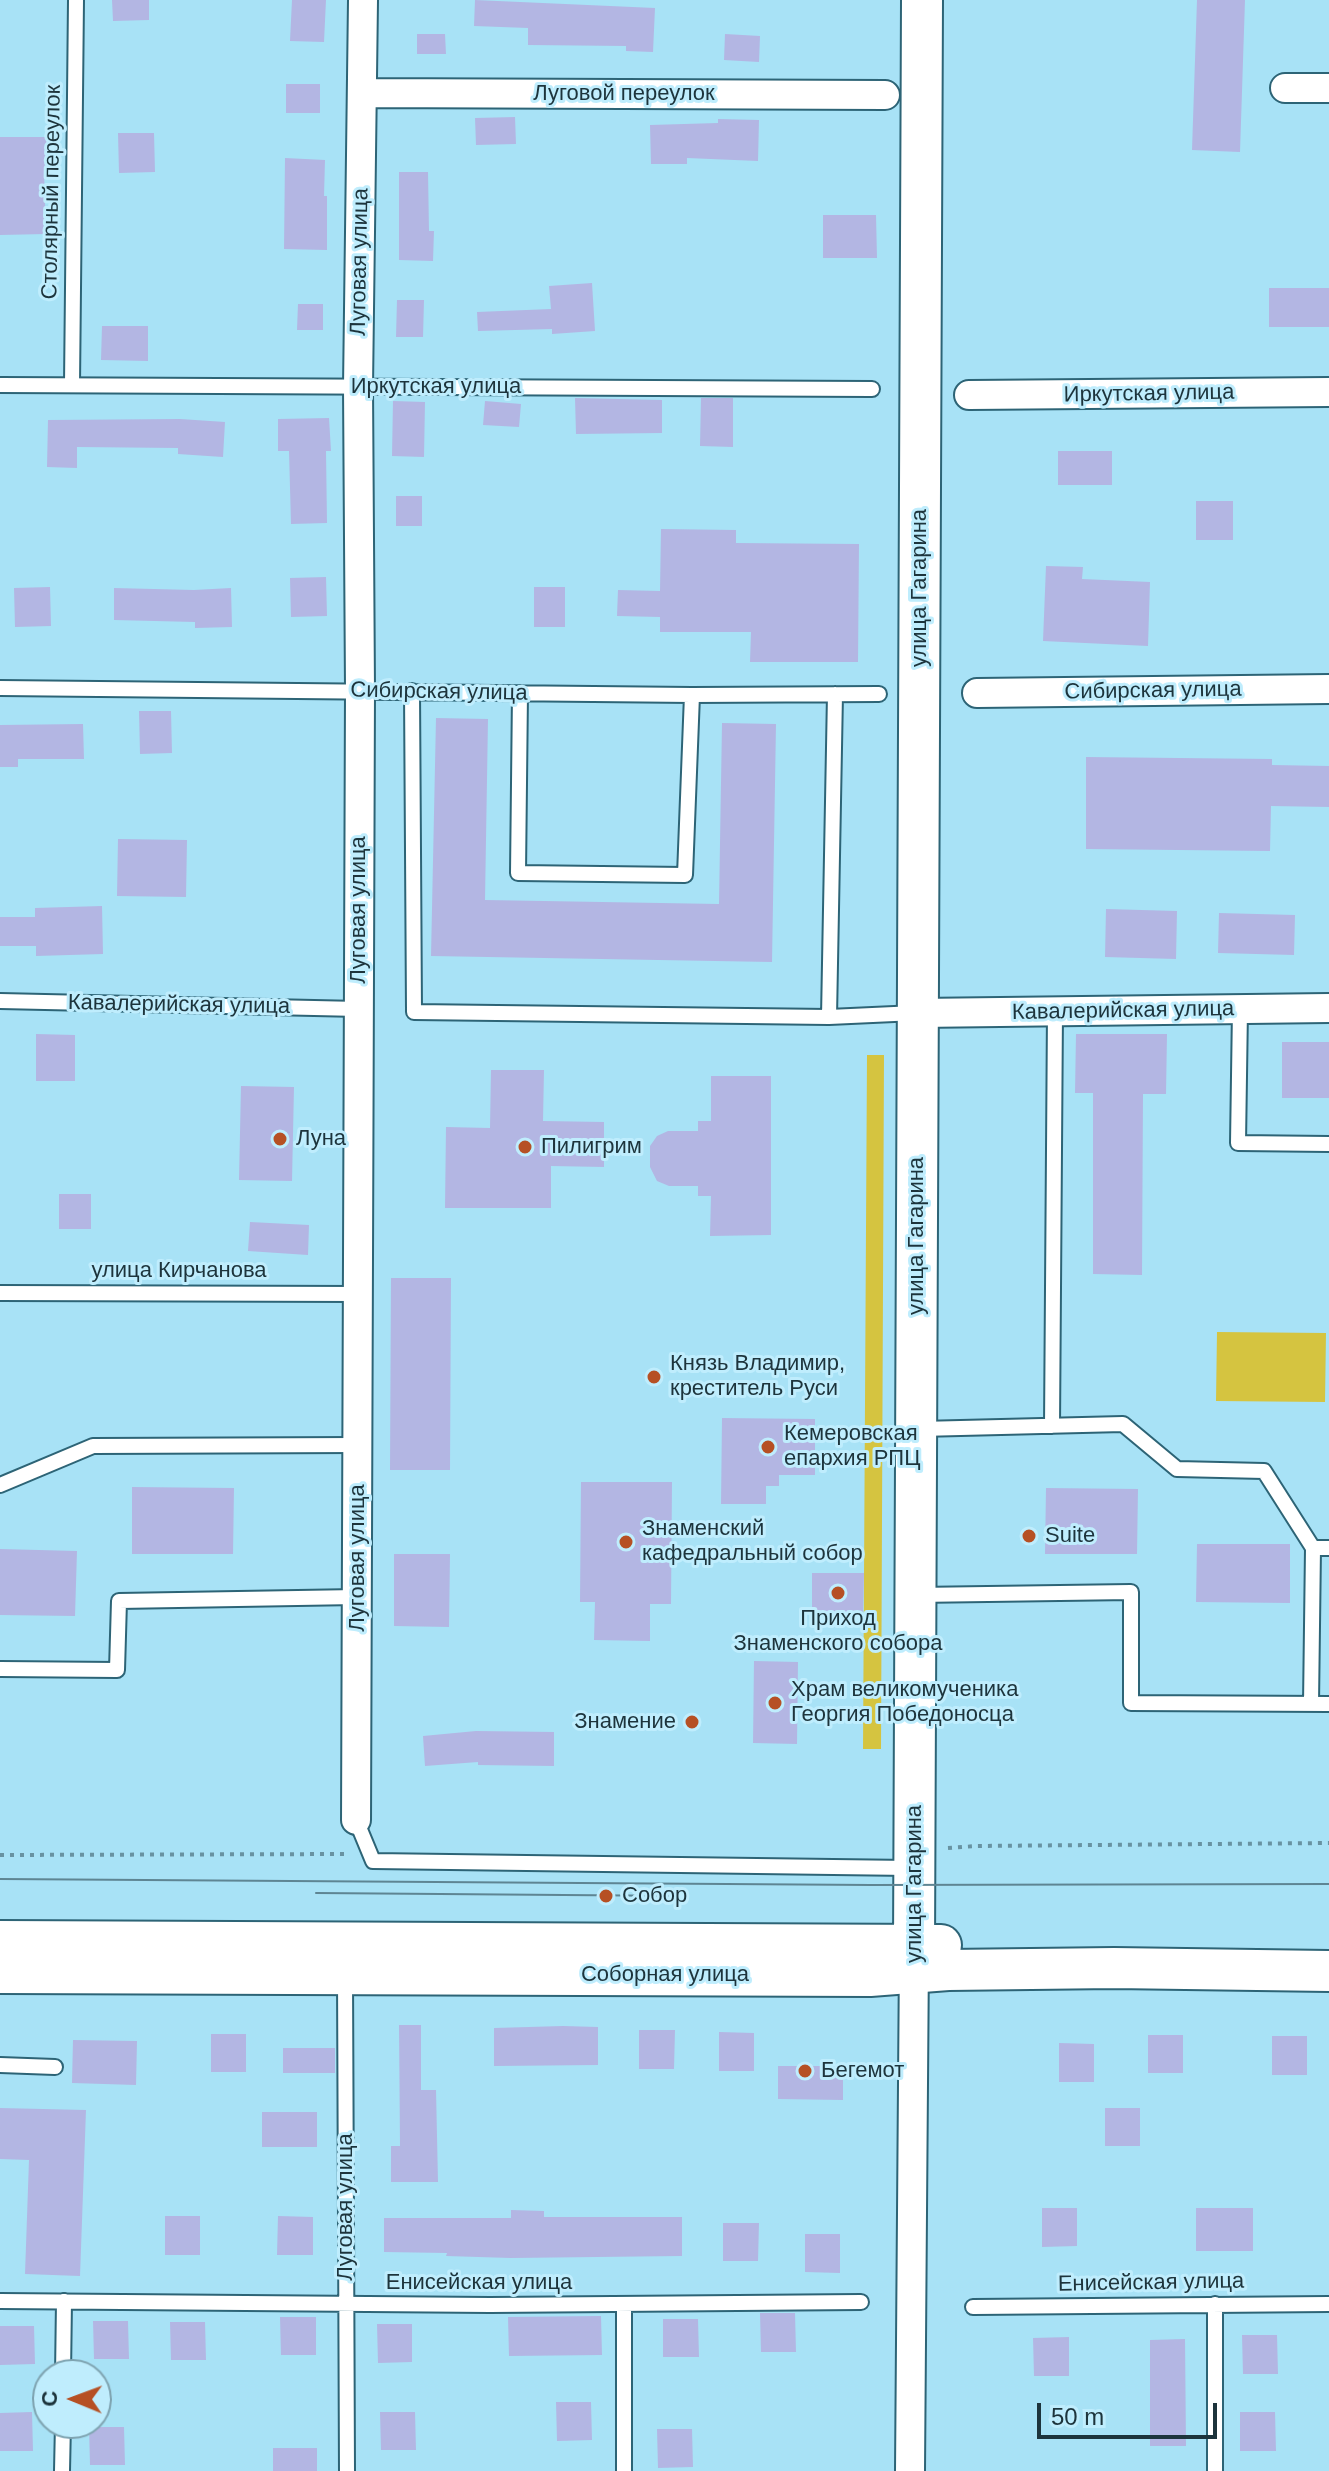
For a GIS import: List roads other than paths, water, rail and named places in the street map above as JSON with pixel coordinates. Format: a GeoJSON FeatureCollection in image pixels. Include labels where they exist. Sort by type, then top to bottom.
{"type":"FeatureCollection","features":[{"type":"Feature","properties":{"kind":"main road","name":"улица Гагарина"},"geometry":{"type":"LineString","coordinates":[[914,1959],[932,1858],[916,1595],[922,0]]}},
{"type":"Feature","properties":{"kind":"main road","name":"Соборная улица"},"geometry":{"type":"LineString","coordinates":[[0,1941],[344,1958]]}},
{"type":"Feature","properties":{"kind":"main road","name":"Соборная улица"},"geometry":{"type":"LineString","coordinates":[[0,1973],[344,1958],[914,1959],[1329,1947]]}},
{"type":"Feature","properties":{"kind":"main road","name":"Соборная улица"},"geometry":{"type":"LineString","coordinates":[[914,1959],[1114,1968],[1329,1971]]}},
{"type":"Feature","properties":{"kind":"street","name":"Луговая улица"},"geometry":{"type":"LineString","coordinates":[[356,1820],[360,690],[358,387],[363,0]]}},
{"type":"Feature","properties":{"kind":"street"},"geometry":{"type":"LineString","coordinates":[[1285,88],[1329,88]]}},
{"type":"Feature","properties":{"kind":"street","name":"Луговой переулок"},"geometry":{"type":"LineString","coordinates":[[362,93],[885,95]]}},
{"type":"Feature","properties":{"kind":"street","name":"Иркутская улица"},"geometry":{"type":"LineString","coordinates":[[969,395],[1329,392]]}},
{"type":"Feature","properties":{"kind":"street","name":"Сибирская улица"},"geometry":{"type":"LineString","coordinates":[[977,693],[1329,689]]}},
{"type":"Feature","properties":{"kind":"street","name":"Кавалерийская улица"},"geometry":{"type":"LineString","coordinates":[[918,1013],[1329,1008]]}},
{"type":"Feature","properties":{"kind":"street","name":"улица Гагарина"},"geometry":{"type":"LineString","coordinates":[[910,2471],[914,1959]]}},
{"type":"Feature","properties":{"kind":"lane","name":"Столярный переулок"},"geometry":{"type":"LineString","coordinates":[[72,384],[76,0]]}},
{"type":"Feature","properties":{"kind":"lane","name":"Иркутская улица"},"geometry":{"type":"LineString","coordinates":[[0,385],[872,389]]}},
{"type":"Feature","properties":{"kind":"lane","name":"Сибирская улица"},"geometry":{"type":"LineString","coordinates":[[0,688],[879,694]]}},
{"type":"Feature","properties":{"kind":"lane"},"geometry":{"type":"LineString","coordinates":[[412,691],[414,1012],[829,1017],[918,1013]]}},
{"type":"Feature","properties":{"kind":"lane"},"geometry":{"type":"LineString","coordinates":[[520,693],[518,873],[563,874],[685,875],[692,695]]}},
{"type":"Feature","properties":{"kind":"lane"},"geometry":{"type":"LineString","coordinates":[[829,1017],[835,694]]}},
{"type":"Feature","properties":{"kind":"lane","name":"Кавалерийская улица"},"geometry":{"type":"LineString","coordinates":[[0,1001],[359,1009]]}},
{"type":"Feature","properties":{"kind":"lane"},"geometry":{"type":"LineString","coordinates":[[1240,1009],[1238,1143],[1329,1144]]}},
{"type":"Feature","properties":{"kind":"lane"},"geometry":{"type":"LineString","coordinates":[[1052,1426],[1055,1011]]}},
{"type":"Feature","properties":{"kind":"lane","name":"улица Кирчанова"},"geometry":{"type":"LineString","coordinates":[[0,1293],[359,1294]]}},
{"type":"Feature","properties":{"kind":"lane"},"geometry":{"type":"LineString","coordinates":[[916,1429],[1123,1424],[1177,1469],[1264,1471],[1321,1548],[1311,1704]]}},
{"type":"Feature","properties":{"kind":"lane"},"geometry":{"type":"LineString","coordinates":[[0,1485],[93,1446],[358,1445]]}},
{"type":"Feature","properties":{"kind":"lane"},"geometry":{"type":"LineString","coordinates":[[916,1595],[1131,1592],[1131,1703],[1329,1704]]}},
{"type":"Feature","properties":{"kind":"lane"},"geometry":{"type":"LineString","coordinates":[[0,1669],[117,1670],[119,1601],[357,1597]]}},
{"type":"Feature","properties":{"kind":"lane"},"geometry":{"type":"LineString","coordinates":[[356,1820],[373,1861],[932,1858]]}},
{"type":"Feature","properties":{"kind":"lane","name":"Луговая улица"},"geometry":{"type":"LineString","coordinates":[[344,1958],[347,2471]]}},
{"type":"Feature","properties":{"kind":"lane"},"geometry":{"type":"LineString","coordinates":[[0,2065],[55,2067]]}},
{"type":"Feature","properties":{"kind":"lane","name":"Енисейская улица"},"geometry":{"type":"LineString","coordinates":[[0,2301],[346,2305],[861,2302]]}},
{"type":"Feature","properties":{"kind":"lane"},"geometry":{"type":"LineString","coordinates":[[63,2359],[64,2301]]}},
{"type":"Feature","properties":{"kind":"lane"},"geometry":{"type":"LineString","coordinates":[[1215,2304],[1215,2471]]}},
{"type":"Feature","properties":{"kind":"lane","name":"Енисейская улица"},"geometry":{"type":"LineString","coordinates":[[973,2307],[1329,2304]]}},
{"type":"Feature","properties":{"kind":"lane"},"geometry":{"type":"LineString","coordinates":[[624,2305],[624,2471]]}},
{"type":"Feature","properties":{"kind":"lane"},"geometry":{"type":"LineString","coordinates":[[62,2471],[63,2439]]}},
{"type":"Feature","properties":{"kind":"tram line"},"geometry":{"type":"LineString","coordinates":[[0,1879],[871,1885],[1329,1884]]}},
{"type":"Feature","properties":{"kind":"tram line"},"geometry":{"type":"LineString","coordinates":[[316,1893],[688,1896]]}},
{"type":"Feature","properties":{"kind":"place","name":"Луна"},"geometry":{"type":"Point","coordinates":[280,1139]}},
{"type":"Feature","properties":{"kind":"place","name":"Пилигрим"},"geometry":{"type":"Point","coordinates":[525,1147]}},
{"type":"Feature","properties":{"kind":"place","name":"Князь Владимир, креститель Руси"},"geometry":{"type":"Point","coordinates":[654,1377]}},
{"type":"Feature","properties":{"kind":"place","name":"Кемеровская епархия РПЦ"},"geometry":{"type":"Point","coordinates":[768,1447]}},
{"type":"Feature","properties":{"kind":"place","name":"Suite"},"geometry":{"type":"Point","coordinates":[1029,1536]}},
{"type":"Feature","properties":{"kind":"place","name":"Знаменский кафедральный собор"},"geometry":{"type":"Point","coordinates":[626,1542]}},
{"type":"Feature","properties":{"kind":"place","name":"Приход Знаменского собора"},"geometry":{"type":"Point","coordinates":[838,1593]}},
{"type":"Feature","properties":{"kind":"place","name":"Храм великомученика Георгия Победоносца"},"geometry":{"type":"Point","coordinates":[775,1703]}},
{"type":"Feature","properties":{"kind":"place","name":"Знамение"},"geometry":{"type":"Point","coordinates":[692,1722]}},
{"type":"Feature","properties":{"kind":"place","name":"Собор"},"geometry":{"type":"Point","coordinates":[606,1896]}},
{"type":"Feature","properties":{"kind":"place","name":"Бегемот"},"geometry":{"type":"Point","coordinates":[805,2071]}}]}
